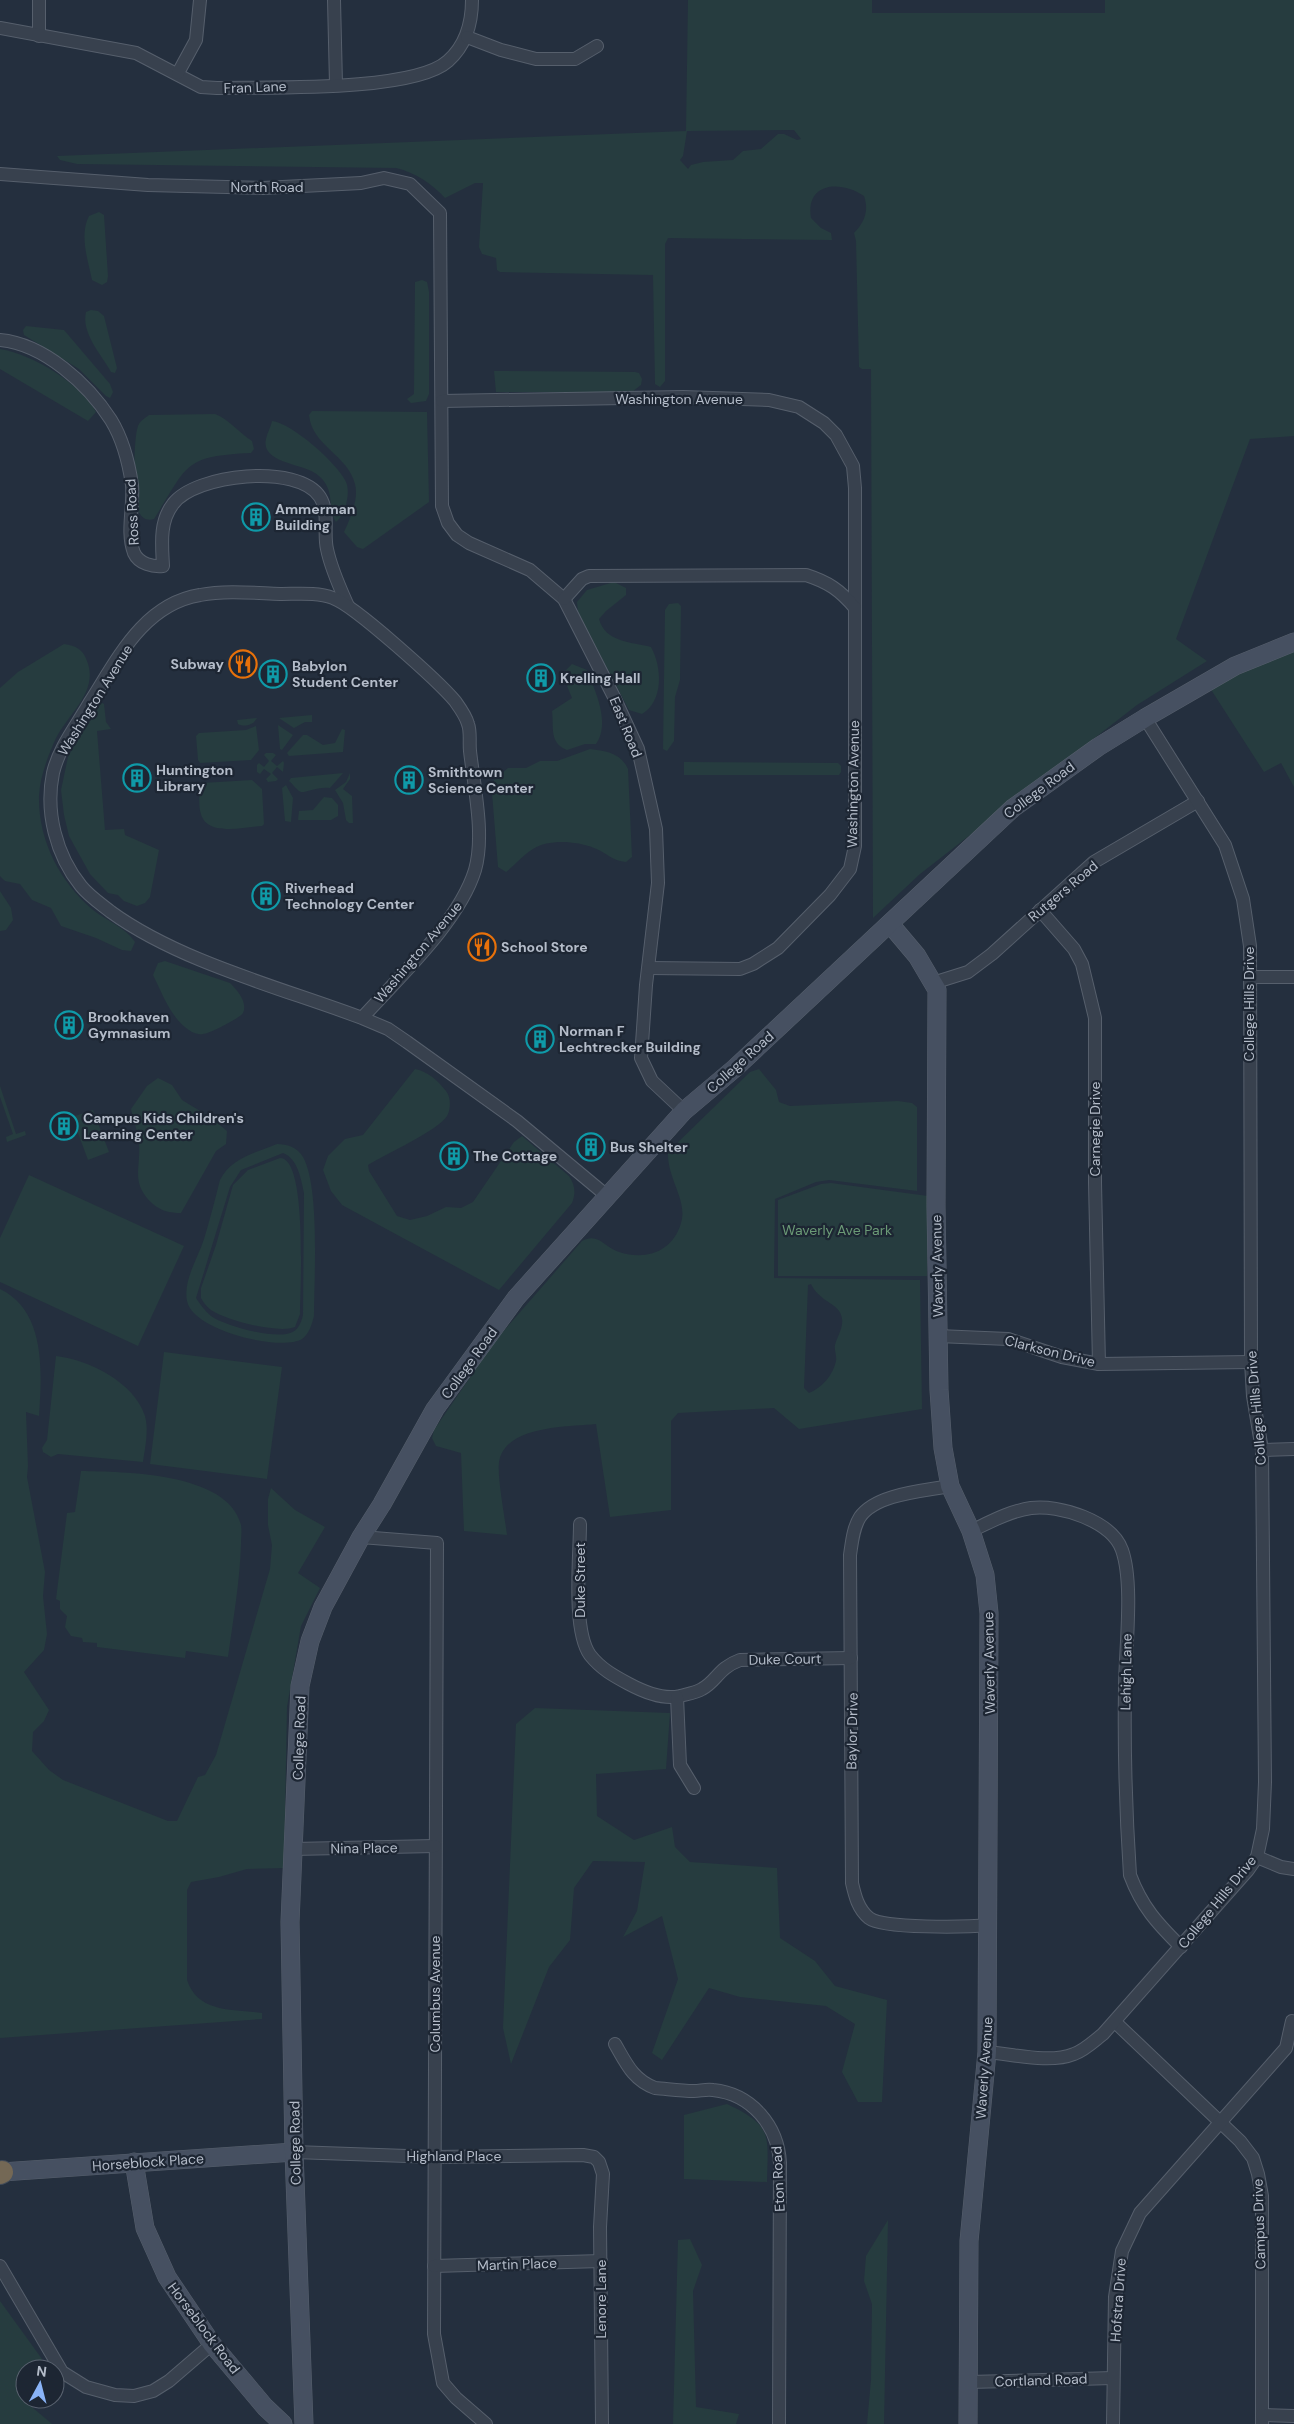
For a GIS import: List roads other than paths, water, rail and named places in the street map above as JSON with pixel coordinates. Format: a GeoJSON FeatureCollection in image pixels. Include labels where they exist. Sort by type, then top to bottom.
{"type":"FeatureCollection","features":[{"type":"Feature","properties":{"kind":"street"},"geometry":{"type":"LineString","coordinates":[[39,0],[39,36]]}},
{"type":"Feature","properties":{"kind":"street"},"geometry":{"type":"LineString","coordinates":[[178,73],[196,40],[200,0]]}},
{"type":"Feature","properties":{"kind":"street"},"geometry":{"type":"LineString","coordinates":[[334,0],[336,84]]}},
{"type":"Feature","properties":{"kind":"street"},"geometry":{"type":"LineString","coordinates":[[472,0],[467,37],[501,50],[536,59],[575,59],[597,46]]}},
{"type":"Feature","properties":{"kind":"street","name":"Fran Lane"},"geometry":{"type":"LineString","coordinates":[[0,28],[136,53],[178,73],[201,87],[217,88],[376,83],[417,76],[447,62],[467,37]]}},
{"type":"Feature","properties":{"kind":"street","name":"North Road"},"geometry":{"type":"LineString","coordinates":[[0,174],[167,186],[295,187],[360,183],[384,178],[410,184],[440,213],[442,401]]}},
{"type":"Feature","properties":{"kind":"street","name":"Ross Road"},"geometry":{"type":"LineString","coordinates":[[0,340],[16,342],[53,361],[86,388],[112,421],[128,464],[132,488],[131,532],[134,552],[137,558],[146,564],[154,567],[163,566]]}},
{"type":"Feature","properties":{"kind":"street","name":"Washington Avenue"},"geometry":{"type":"LineString","coordinates":[[442,401],[683,397],[769,400],[799,407],[824,423],[836,435],[853,466],[855,488],[855,846],[850,869],[830,895],[778,948],[753,964],[740,969],[648,968]]}},
{"type":"Feature","properties":{"kind":"street","name":"East Road"},"geometry":{"type":"LineString","coordinates":[[442,401],[442,506],[448,523],[458,535],[469,542],[530,570],[564,599],[614,697],[639,756],[656,829],[658,883],[648,968],[641,1058],[652,1082],[684,1111]]}},
{"type":"Feature","properties":{"kind":"street","name":"Washington Avenue"},"geometry":{"type":"LineString","coordinates":[[163,566],[163,525],[173,504],[183,493],[200,485],[276,476],[294,480],[311,487],[320,497],[326,512],[327,548],[337,582],[349,607]]}},
{"type":"Feature","properties":{"kind":"street"},"geometry":{"type":"LineString","coordinates":[[564,599],[582,579],[589,576],[806,575],[826,581],[840,590],[855,608]]}},
{"type":"Feature","properties":{"kind":"street","name":"Washington Avenue"},"geometry":{"type":"LineString","coordinates":[[362,1018],[423,950],[462,900],[475,870],[479,842],[468,725],[453,699],[349,607],[330,597],[303,594],[203,594],[180,599],[148,618],[118,658],[61,750],[53,773],[51,796],[57,842],[66,862],[82,888],[122,920],[156,941],[388,1029],[517,1121],[607,1196]]}},
{"type":"Feature","properties":{"kind":"street","name":"College Road"},"geometry":{"type":"LineString","coordinates":[[304,2424],[294,2152],[290,1922],[300,1686],[310,1641],[323,1608],[361,1537],[436,1409],[516,1298],[684,1111],[735,1068],[1013,808],[1080,760],[1145,718],[1235,666],[1294,642]]}},
{"type":"Feature","properties":{"kind":"street","name":"College Hills Drive"},"geometry":{"type":"LineString","coordinates":[[987,2052],[1041,2057],[1066,2057],[1089,2045],[1115,2022],[1257,1857],[1262,1829],[1265,1782],[1262,1450],[1253,1396],[1251,1362],[1250,946],[1243,899],[1226,845],[1145,718]]}},
{"type":"Feature","properties":{"kind":"street","name":"Rutgers Road"},"geometry":{"type":"LineString","coordinates":[[933,983],[968,972],[992,954],[1094,862],[1198,802]]}},
{"type":"Feature","properties":{"kind":"street","name":"Carnegie Drive"},"geometry":{"type":"LineString","coordinates":[[1040,910],[1074,949],[1082,964],[1095,1018],[1095,1192],[1099,1364]]}},
{"type":"Feature","properties":{"kind":"street","name":"Waverly Avenue"},"geometry":{"type":"LineString","coordinates":[[890,924],[917,956],[937,991],[938,1336],[942,1438],[950,1486],[971,1531],[985,1574],[989,1613],[987,2052],[969,2241],[968,2424]]}},
{"type":"Feature","properties":{"kind":"street"},"geometry":{"type":"LineString","coordinates":[[1250,977],[1294,977]]}},
{"type":"Feature","properties":{"kind":"street","name":"Clarkson Drive"},"geometry":{"type":"LineString","coordinates":[[938,1336],[1008,1339],[1062,1357],[1099,1364],[1251,1362]]}},
{"type":"Feature","properties":{"kind":"street"},"geometry":{"type":"LineString","coordinates":[[1262,1450],[1294,1449]]}},
{"type":"Feature","properties":{"kind":"street","name":"Baylor Drive"},"geometry":{"type":"LineString","coordinates":[[950,1486],[875,1502],[860,1517],[853,1535],[850,1555],[852,1883],[859,1907],[867,1916],[883,1924],[989,1925]]}},
{"type":"Feature","properties":{"kind":"street","name":"Lehigh Lane"},"geometry":{"type":"LineString","coordinates":[[971,1531],[1004,1516],[1032,1508],[1063,1510],[1087,1518],[1108,1530],[1122,1549],[1126,1577],[1125,1690],[1130,1875],[1137,1895],[1149,1914],[1181,1947]]}},
{"type":"Feature","properties":{"kind":"street","name":"Duke Street"},"geometry":{"type":"LineString","coordinates":[[580,1524],[579,1622],[590,1654],[612,1675],[638,1689],[662,1696],[677,1697]]}},
{"type":"Feature","properties":{"kind":"street","name":"Columbus Avenue"},"geometry":{"type":"LineString","coordinates":[[361,1537],[437,1543],[434,2334],[443,2383],[456,2398],[486,2424]]}},
{"type":"Feature","properties":{"kind":"street","name":"Duke Court"},"geometry":{"type":"LineString","coordinates":[[677,1697],[703,1689],[725,1668],[740,1660],[851,1658]]}},
{"type":"Feature","properties":{"kind":"street"},"geometry":{"type":"LineString","coordinates":[[677,1697],[680,1765],[694,1788]]}},
{"type":"Feature","properties":{"kind":"street","name":"Nina Place"},"geometry":{"type":"LineString","coordinates":[[293,1849],[435,1846]]}},
{"type":"Feature","properties":{"kind":"street"},"geometry":{"type":"LineString","coordinates":[[1257,1857],[1281,1867],[1294,1869]]}},
{"type":"Feature","properties":{"kind":"street","name":"Hofstra Drive"},"geometry":{"type":"LineString","coordinates":[[1114,2424],[1115,2297],[1122,2251],[1140,2213],[1286,2048],[1292,2021]]}},
{"type":"Feature","properties":{"kind":"street","name":"Campus Drive"},"geometry":{"type":"LineString","coordinates":[[1115,2022],[1221,2121],[1253,2158],[1260,2188],[1262,2420]]}},
{"type":"Feature","properties":{"kind":"street","name":"Eton Road"},"geometry":{"type":"LineString","coordinates":[[615,2044],[630,2071],[646,2085],[655,2088],[715,2090],[728,2093],[753,2105],[765,2118],[779,2146],[779,2424]]}},
{"type":"Feature","properties":{"kind":"street","name":"Highland Place"},"geometry":{"type":"LineString","coordinates":[[294,2152],[435,2156],[583,2155],[594,2157],[599,2162],[603,2174]]}},
{"type":"Feature","properties":{"kind":"street","name":"Horseblock Place"},"geometry":{"type":"LineString","coordinates":[[1,2173],[294,2152]]}},
{"type":"Feature","properties":{"kind":"street","name":"Horseblock Road"},"geometry":{"type":"LineString","coordinates":[[134,2162],[142,2212],[151,2244],[179,2296],[212,2344],[283,2424]]}},
{"type":"Feature","properties":{"kind":"street","name":"Lenore Lane"},"geometry":{"type":"LineString","coordinates":[[602,2424],[601,2261],[603,2174]]}},
{"type":"Feature","properties":{"kind":"street","name":"Martin Place"},"geometry":{"type":"LineString","coordinates":[[434,2266],[601,2261]]}},
{"type":"Feature","properties":{"kind":"street"},"geometry":{"type":"LineString","coordinates":[[0,2266],[62,2372],[86,2388],[115,2395],[134,2396],[153,2391],[212,2344]]}},
{"type":"Feature","properties":{"kind":"street","name":"Cortland Road"},"geometry":{"type":"LineString","coordinates":[[969,2382],[1113,2378]]}},
{"type":"Feature","properties":{"kind":"street"},"geometry":{"type":"LineString","coordinates":[[1262,2420],[1294,2416]]}},
{"type":"Feature","properties":{"kind":"place","name":"Ammerman Building"},"geometry":{"type":"Point","coordinates":[256,517]}},
{"type":"Feature","properties":{"kind":"place","name":"Subway"},"geometry":{"type":"Point","coordinates":[243,664]}},
{"type":"Feature","properties":{"kind":"place","name":"Babylon Student Center"},"geometry":{"type":"Point","coordinates":[273,674]}},
{"type":"Feature","properties":{"kind":"place","name":"Krelling Hall"},"geometry":{"type":"Point","coordinates":[541,678]}},
{"type":"Feature","properties":{"kind":"place","name":"Huntington Library"},"geometry":{"type":"Point","coordinates":[137,778]}},
{"type":"Feature","properties":{"kind":"place","name":"Smithtown Science Center"},"geometry":{"type":"Point","coordinates":[409,780]}},
{"type":"Feature","properties":{"kind":"place","name":"Riverhead Technology Center"},"geometry":{"type":"Point","coordinates":[266,896]}},
{"type":"Feature","properties":{"kind":"place","name":"School Store"},"geometry":{"type":"Point","coordinates":[482,947]}},
{"type":"Feature","properties":{"kind":"place","name":"Brookhaven Gymnasium"},"geometry":{"type":"Point","coordinates":[69,1025]}},
{"type":"Feature","properties":{"kind":"place","name":"Norman F Lechtrecker Building"},"geometry":{"type":"Point","coordinates":[540,1039]}},
{"type":"Feature","properties":{"kind":"place","name":"Campus Kids Children's Learning Center"},"geometry":{"type":"Point","coordinates":[64,1126]}},
{"type":"Feature","properties":{"kind":"place","name":"Bus Shelter"},"geometry":{"type":"Point","coordinates":[591,1147]}},
{"type":"Feature","properties":{"kind":"place","name":"The Cottage"},"geometry":{"type":"Point","coordinates":[454,1156]}},
{"type":"Feature","properties":{"kind":"park label","name":"Waverly Ave Park"},"geometry":{"type":"Point","coordinates":[837,1230]}}]}
